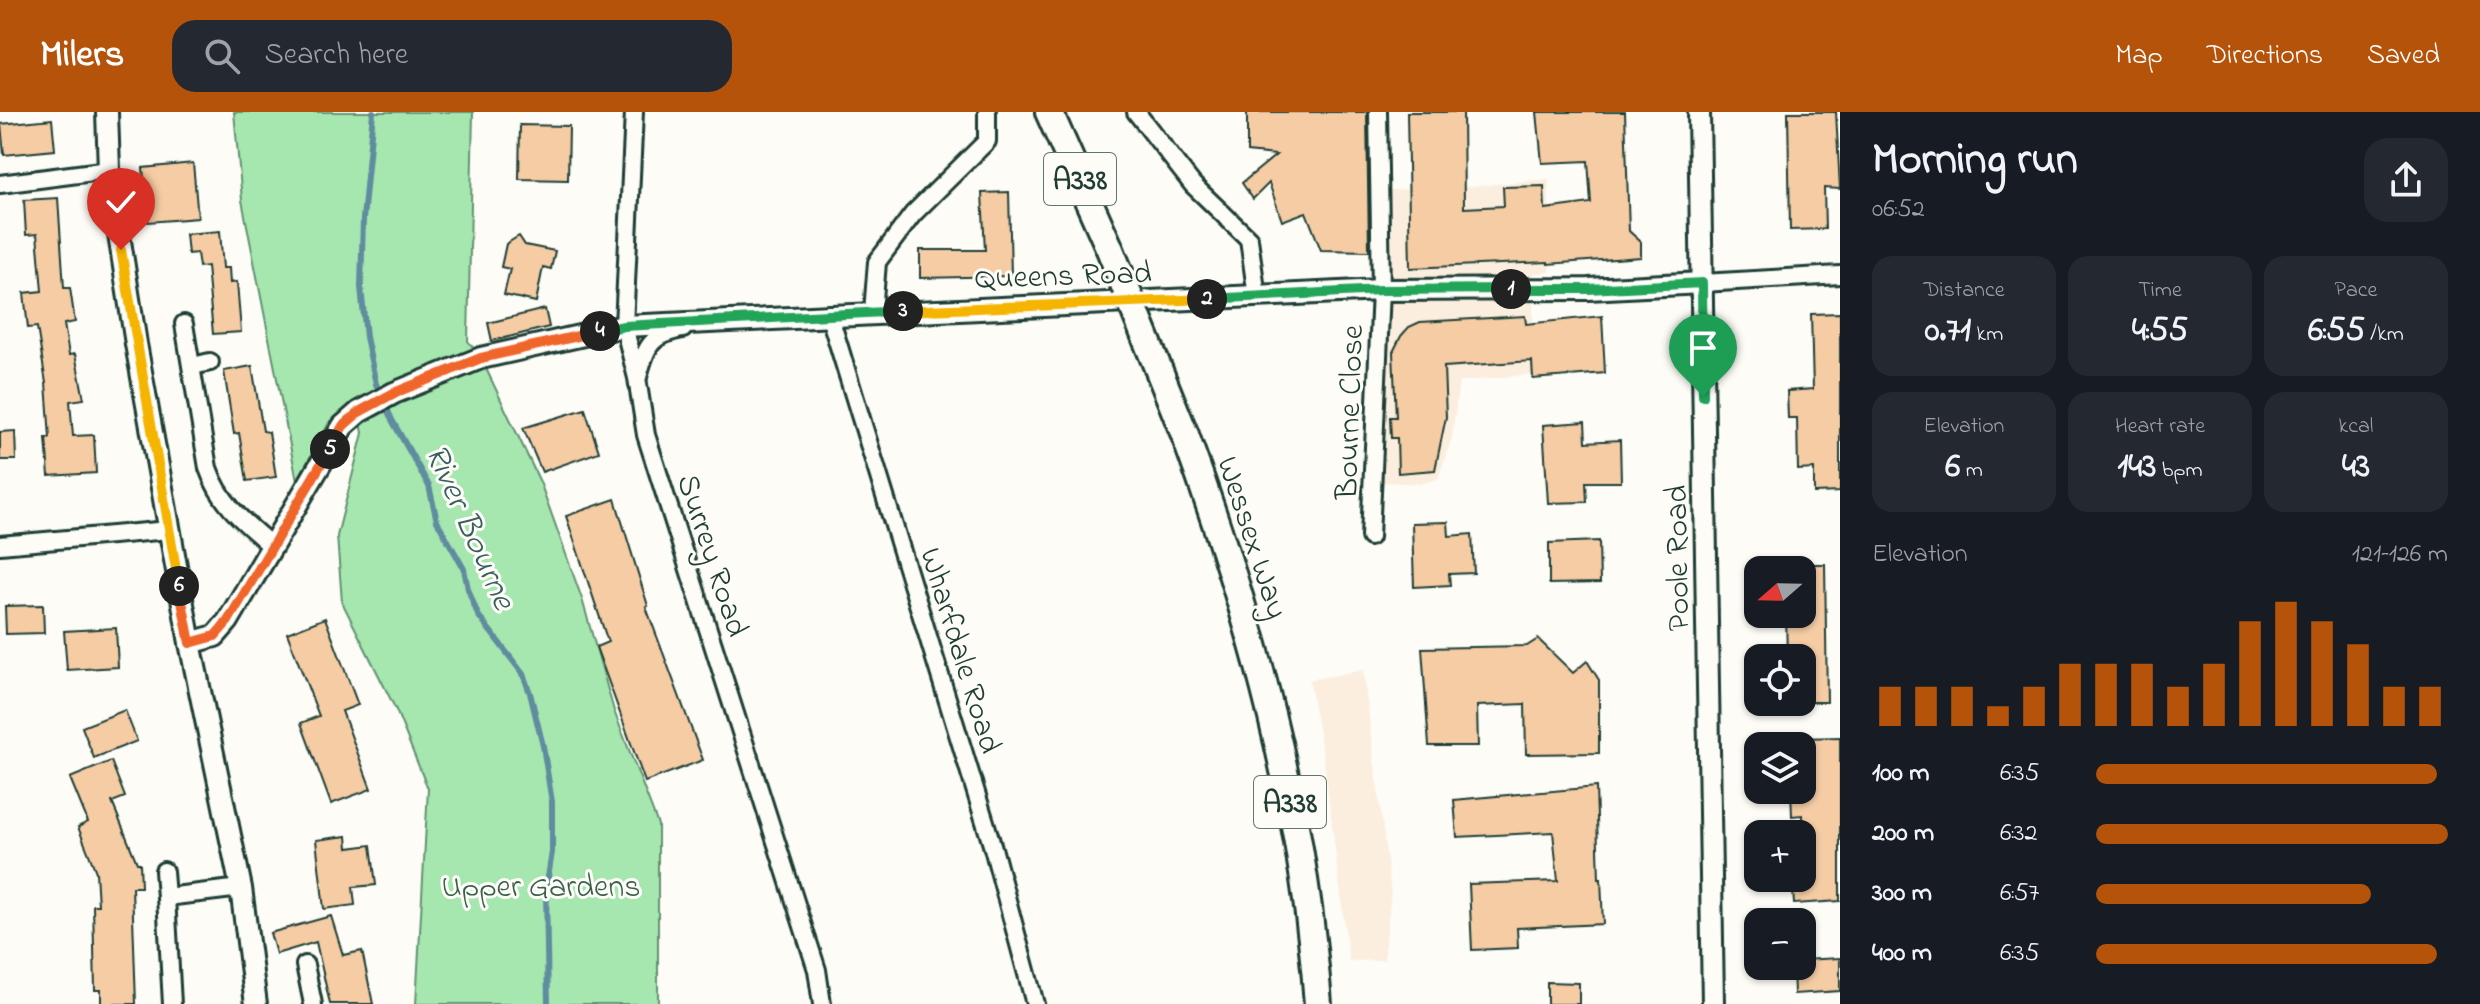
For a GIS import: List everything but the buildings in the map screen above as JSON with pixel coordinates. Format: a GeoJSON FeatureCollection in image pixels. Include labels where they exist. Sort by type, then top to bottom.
{"type":"FeatureCollection","features":[{"type":"Feature","properties":{"kind":"highway","name":"Wessex Way"},"geometry":{"type":"LineString","coordinates":[[1049,112],[1109,247],[1185,435],[1236,586],[1280,750],[1306,883],[1318,1004]]}},
{"type":"Feature","properties":{"kind":"street"},"geometry":{"type":"LineString","coordinates":[[107,112],[109,170],[169,530],[241,888],[256,1004]]}},
{"type":"Feature","properties":{"kind":"street","name":"Surrey Road"},"geometry":{"type":"LineString","coordinates":[[634,112],[624,326],[637,378],[646,435],[817,970],[822,1004]]}},
{"type":"Feature","properties":{"kind":"street"},"geometry":{"type":"LineString","coordinates":[[873,312],[877,262],[913,214],[987,141],[987,112]]}},
{"type":"Feature","properties":{"kind":"street"},"geometry":{"type":"LineString","coordinates":[[1136,112],[1193,185],[1249,239],[1257,297]]}},
{"type":"Feature","properties":{"kind":"street","name":"Bourne Close"},"geometry":{"type":"LineString","coordinates":[[1370,537],[1381,290],[1378,112]]}},
{"type":"Feature","properties":{"kind":"street","name":"Poole Road"},"geometry":{"type":"LineString","coordinates":[[1699,112],[1713,1004]]}},
{"type":"Feature","properties":{"kind":"street"},"geometry":{"type":"LineString","coordinates":[[0,184],[109,170]]}},
{"type":"Feature","properties":{"kind":"street"},"geometry":{"type":"LineString","coordinates":[[1702,283],[1840,275]]}},
{"type":"Feature","properties":{"kind":"street","name":"Queens Road"},"geometry":{"type":"LineString","coordinates":[[190,643],[215,636],[228,621],[343,426],[359,412],[394,393],[481,358],[624,326],[1381,290],[1588,289],[1702,283]]}},
{"type":"Feature","properties":{"kind":"street","name":"Wharfdale Road"},"geometry":{"type":"LineString","coordinates":[[829,314],[993,848],[1035,1004]]}},
{"type":"Feature","properties":{"kind":"street","name":"Queens Road"},"geometry":{"type":"LineString","coordinates":[[637,378],[644,354],[655,337],[714,323]]}},
{"type":"Feature","properties":{"kind":"street"},"geometry":{"type":"LineString","coordinates":[[184,324],[208,468],[215,488],[234,512],[273,547]]}},
{"type":"Feature","properties":{"kind":"street"},"geometry":{"type":"LineString","coordinates":[[193,366],[210,362]]}},
{"type":"Feature","properties":{"kind":"street"},"geometry":{"type":"LineString","coordinates":[[0,545],[169,530]]}},
{"type":"Feature","properties":{"kind":"street"},"geometry":{"type":"LineString","coordinates":[[164,871],[172,1004]]}},
{"type":"Feature","properties":{"kind":"street"},"geometry":{"type":"LineString","coordinates":[[166,897],[241,888]]}},
{"type":"Feature","properties":{"kind":"street"},"geometry":{"type":"LineString","coordinates":[[305,965],[313,1004]]}},
{"type":"Feature","properties":{"kind":"shaded area"},"geometry":{"type":"Polygon","coordinates":[[[1549,179],[1550,272],[1533,273],[1533,374],[1459,382],[1452,437],[1438,479],[1420,484],[1381,482],[1391,311],[1390,190],[1549,179]]]}},
{"type":"Feature","properties":{"kind":"shaded area"},"geometry":{"type":"Polygon","coordinates":[[[1363,670],[1391,893],[1384,960],[1349,961],[1324,761],[1309,680],[1363,670]]]}},
{"type":"Feature","properties":{"kind":"green space","name":"Upper Gardens"},"geometry":{"type":"Polygon","coordinates":[[[234,112],[473,112],[468,341],[481,358],[540,482],[582,599],[614,711],[658,825],[658,1004],[416,1004],[428,789],[396,710],[342,602],[337,536],[363,433],[359,412],[330,421],[297,481],[242,200],[234,112]]]}},
{"type":"Feature","properties":{"kind":"waterway","name":"River Bourne"},"geometry":{"type":"LineString","coordinates":[[373,112],[363,219],[361,287],[366,337],[376,384],[392,420],[429,486],[437,521],[464,569],[478,615],[523,674],[530,693],[552,802],[552,852],[546,890],[548,1004]]}},
{"type":"Feature","properties":{"kind":"route"},"geometry":{"type":"LineString","coordinates":[[121,250],[190,643],[215,636],[228,621],[343,426],[359,412],[394,393],[481,358],[624,326],[1381,290],[1588,289],[1702,283],[1703,396]]}}]}
